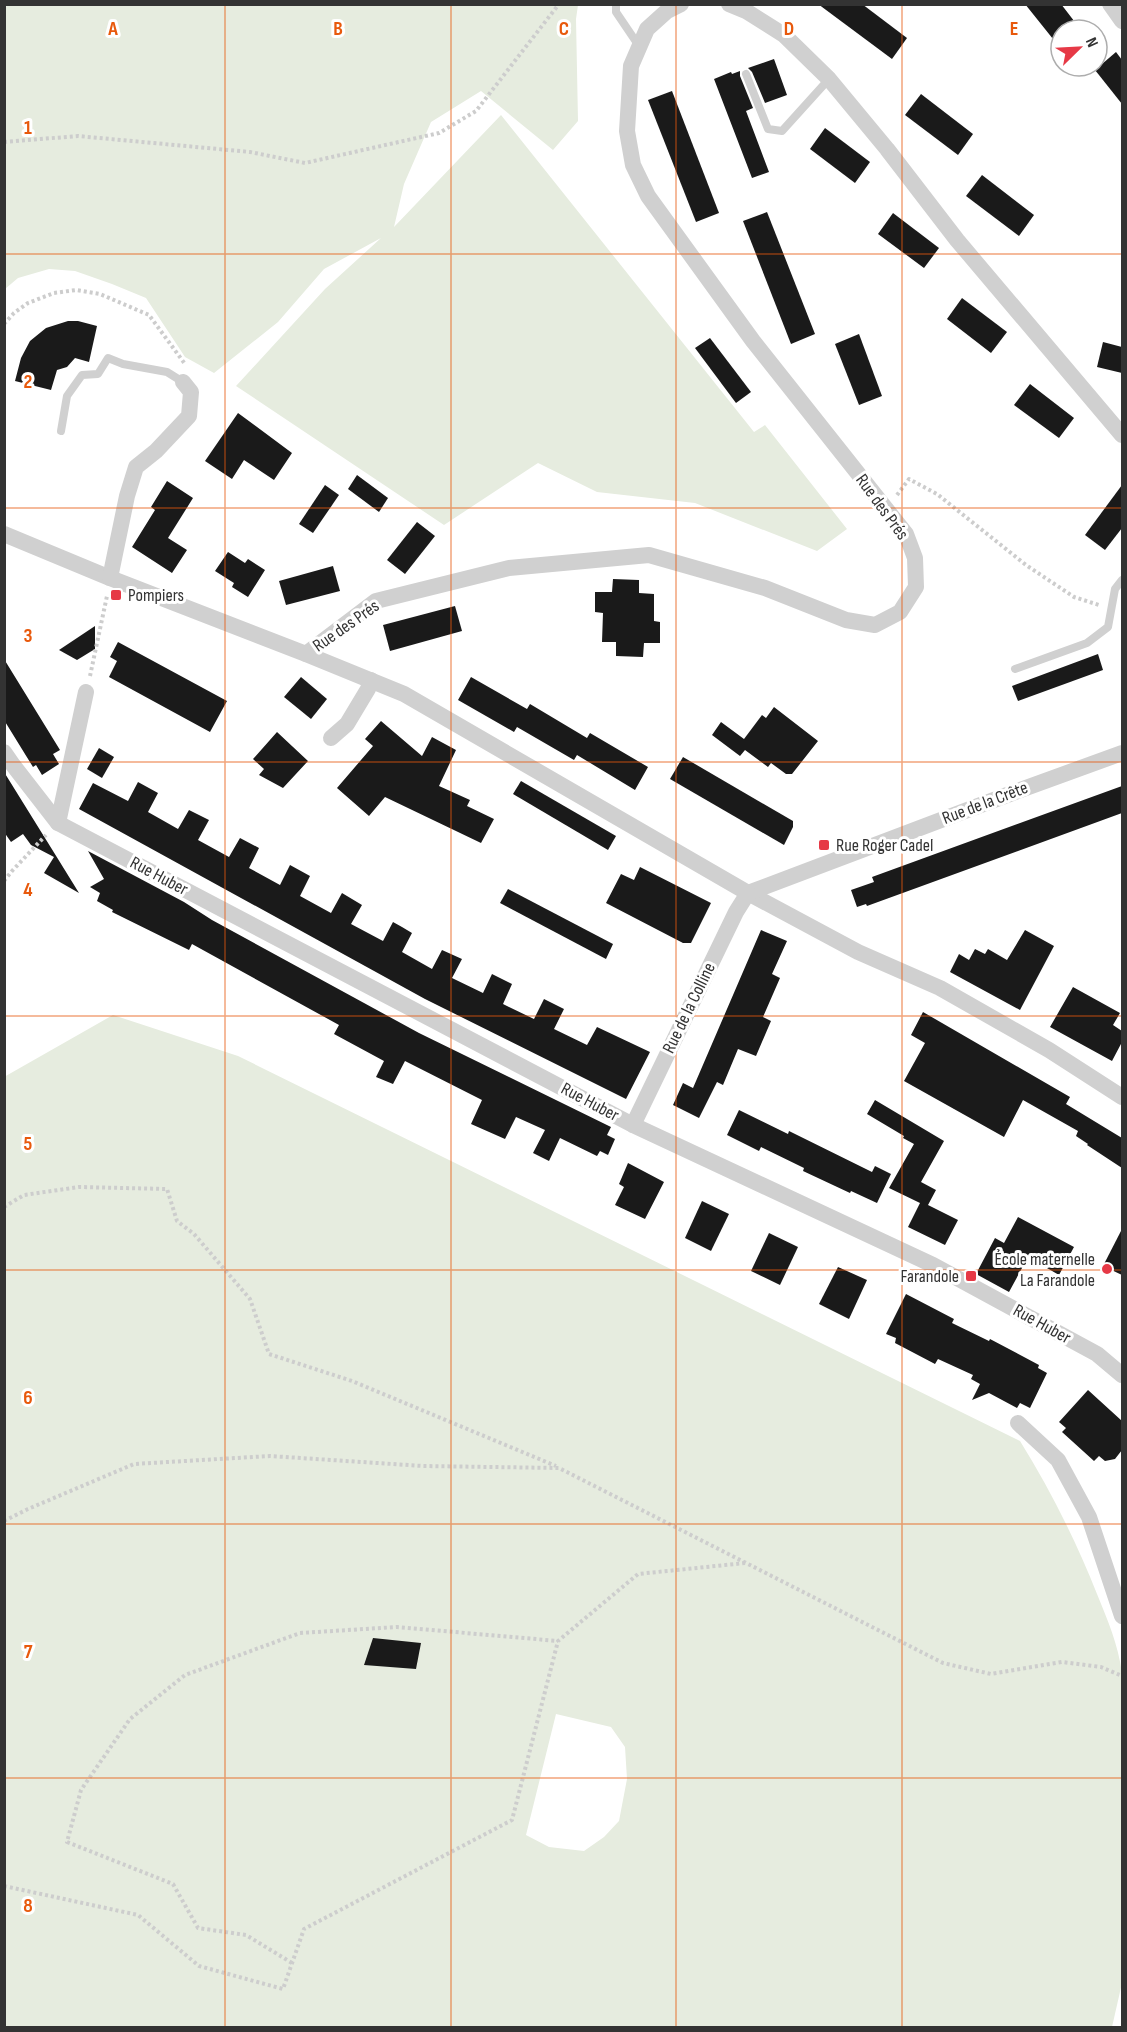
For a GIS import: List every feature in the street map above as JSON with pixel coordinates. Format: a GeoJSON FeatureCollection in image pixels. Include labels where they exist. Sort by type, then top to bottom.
{"type":"FeatureCollection","features":[{"type":"Feature","properties":{"kind":"street","name":"Rue des Prés"},"geometry":{"type":"LineString","coordinates":[[306,654],[376,601],[509,568],[649,555],[765,588],[846,620],[875,625],[900,612],[916,587],[915,558],[906,534],[753,341],[648,196],[633,165],[627,131],[631,66],[647,29],[667,10],[681,4]]}},
{"type":"Feature","properties":{"kind":"street"},"geometry":{"type":"LineString","coordinates":[[729,4],[746,11],[784,35],[829,78],[957,240],[1122,435]]}},
{"type":"Feature","properties":{"kind":"street"},"geometry":{"type":"LineString","coordinates":[[1110,4],[1122,21]]}},
{"type":"Feature","properties":{"kind":"street"},"geometry":{"type":"LineString","coordinates":[[110,578],[127,496],[136,467],[156,451],[189,416],[191,392],[183,382]]}},
{"type":"Feature","properties":{"kind":"street"},"geometry":{"type":"LineString","coordinates":[[4,534],[404,694],[748,893],[858,952],[940,988],[1049,1050],[1122,1096]]}},
{"type":"Feature","properties":{"kind":"street"},"geometry":{"type":"LineString","coordinates":[[331,738],[347,724],[371,680]]}},
{"type":"Feature","properties":{"kind":"street"},"geometry":{"type":"LineString","coordinates":[[58,823],[86,692]]}},
{"type":"Feature","properties":{"kind":"street","name":"Rue Huber"},"geometry":{"type":"LineString","coordinates":[[4,752],[58,823],[633,1125],[933,1265],[1097,1354],[1122,1375]]}},
{"type":"Feature","properties":{"kind":"street","name":"Rue de la Crête"},"geometry":{"type":"LineString","coordinates":[[748,893],[1122,753]]}},
{"type":"Feature","properties":{"kind":"street","name":"Rue de la Colline"},"geometry":{"type":"LineString","coordinates":[[633,1125],[736,912],[748,893]]}},
{"type":"Feature","properties":{"kind":"street"},"geometry":{"type":"LineString","coordinates":[[1018,1423],[1058,1460],[1084,1507],[1122,1616]]}},
{"type":"Feature","properties":{"kind":"lane"},"geometry":{"type":"LineString","coordinates":[[616,4],[616,12],[640,47]]}},
{"type":"Feature","properties":{"kind":"lane"},"geometry":{"type":"LineString","coordinates":[[746,74],[768,129],[782,131],[829,78]]}},
{"type":"Feature","properties":{"kind":"lane"},"geometry":{"type":"LineString","coordinates":[[61,431],[67,396],[82,375],[98,374],[108,358],[123,364],[166,372],[183,382]]}},
{"type":"Feature","properties":{"kind":"lane"},"geometry":{"type":"LineString","coordinates":[[1015,669],[1087,643],[1108,627],[1115,589],[1122,580]]}},
{"type":"Feature","properties":{"kind":"path"},"geometry":{"type":"LineString","coordinates":[[4,142],[78,136],[250,152],[305,163],[439,133],[476,111],[559,4]]}},
{"type":"Feature","properties":{"kind":"path"},"geometry":{"type":"LineString","coordinates":[[4,324],[28,303],[54,293],[76,290],[100,294],[149,315],[185,364],[183,382]]}},
{"type":"Feature","properties":{"kind":"path"},"geometry":{"type":"LineString","coordinates":[[887,509],[909,479],[937,494],[1026,565],[1074,597],[1111,609]]}},
{"type":"Feature","properties":{"kind":"path"},"geometry":{"type":"LineString","coordinates":[[86,692],[110,578]]}},
{"type":"Feature","properties":{"kind":"path"},"geometry":{"type":"LineString","coordinates":[[4,881],[58,823]]}},
{"type":"Feature","properties":{"kind":"path"},"geometry":{"type":"LineString","coordinates":[[4,1207],[24,1196],[79,1187],[167,1189],[177,1221],[194,1234],[250,1299],[269,1354],[352,1381],[560,1468],[943,1663],[990,1674],[1062,1662],[1101,1667],[1122,1676]]}},
{"type":"Feature","properties":{"kind":"path"},"geometry":{"type":"LineString","coordinates":[[4,1521],[134,1464],[270,1456],[423,1466],[560,1468]]}},
{"type":"Feature","properties":{"kind":"path"},"geometry":{"type":"LineString","coordinates":[[4,1886],[138,1915],[199,1966],[283,1989],[304,1929],[512,1820],[558,1641],[638,1574],[745,1563]]}},
{"type":"Feature","properties":{"kind":"path"},"geometry":{"type":"LineString","coordinates":[[292,1963],[246,1935],[198,1928],[173,1884],[66,1842],[81,1790],[130,1719],[185,1675],[300,1633],[397,1627],[558,1641]]}},
{"type":"Feature","properties":{"kind":"shaded area"},"geometry":{"type":"Polygon","coordinates":[[[8,5],[578,5],[576,19],[578,121],[553,150],[481,91],[431,122],[404,184],[394,227],[501,115],[754,432],[765,425],[847,529],[817,551],[695,503],[597,492],[538,463],[444,525],[236,386],[325,289],[381,238],[324,269],[278,322],[214,373],[185,357],[146,298],[112,284],[75,271],[49,269],[18,278],[5,289],[4,8],[8,5]]]}},
{"type":"Feature","properties":{"kind":"shaded area"},"geometry":{"type":"Polygon","coordinates":[[[113,1015],[238,1056],[1020,1441],[1052,1497],[1080,1554],[1112,1633],[1122,1673],[1122,1983],[1112,2027],[5,2027],[4,1077],[113,1015]],[[556,1714],[526,1835],[549,1847],[584,1851],[604,1837],[619,1821],[627,1779],[625,1747],[611,1727],[556,1714]]]}},
{"type":"Feature","properties":{"kind":"building"},"geometry":{"type":"Polygon","coordinates":[[[818,4],[862,4],[907,38],[892,59],[818,4]]]}},
{"type":"Feature","properties":{"kind":"building"},"geometry":{"type":"Polygon","coordinates":[[[1025,4],[1061,4],[1072,18],[1049,18],[1049,34],[1025,4]]]}},
{"type":"Feature","properties":{"kind":"building"},"geometry":{"type":"Polygon","coordinates":[[[1116,52],[1122,60],[1122,104],[1101,78],[1109,78],[1109,58],[1116,52]]]}},
{"type":"Feature","properties":{"kind":"building"},"geometry":{"type":"Polygon","coordinates":[[[774,59],[787,95],[765,103],[752,72],[748,68],[774,59]]]}},
{"type":"Feature","properties":{"kind":"building"},"geometry":{"type":"Polygon","coordinates":[[[740,71],[753,108],[746,111],[769,172],[752,178],[714,79],[740,71]]]}},
{"type":"Feature","properties":{"kind":"building"},"geometry":{"type":"Polygon","coordinates":[[[672,91],[719,213],[696,222],[648,100],[672,91]]]}},
{"type":"Feature","properties":{"kind":"building"},"geometry":{"type":"Polygon","coordinates":[[[921,94],[973,134],[958,155],[905,115],[921,94]]]}},
{"type":"Feature","properties":{"kind":"building"},"geometry":{"type":"Polygon","coordinates":[[[825,128],[870,162],[855,183],[810,149],[825,128]]]}},
{"type":"Feature","properties":{"kind":"building"},"geometry":{"type":"Polygon","coordinates":[[[982,175],[1034,215],[1019,236],[966,196],[982,175]]]}},
{"type":"Feature","properties":{"kind":"building"},"geometry":{"type":"Polygon","coordinates":[[[767,212],[815,334],[791,344],[743,221],[767,212]]]}},
{"type":"Feature","properties":{"kind":"building"},"geometry":{"type":"Polygon","coordinates":[[[893,213],[939,248],[924,268],[878,234],[893,213]]]}},
{"type":"Feature","properties":{"kind":"building"},"geometry":{"type":"Polygon","coordinates":[[[962,298],[1007,332],[991,353],[947,319],[962,298]]]}},
{"type":"Feature","properties":{"kind":"building"},"geometry":{"type":"Polygon","coordinates":[[[68,321],[97,326],[89,362],[75,358],[67,367],[57,370],[51,390],[15,381],[21,358],[30,341],[46,328],[68,321]]]}},
{"type":"Feature","properties":{"kind":"building"},"geometry":{"type":"Polygon","coordinates":[[[859,334],[882,396],[859,405],[835,344],[859,334]]]}},
{"type":"Feature","properties":{"kind":"building"},"geometry":{"type":"Polygon","coordinates":[[[710,338],[751,392],[736,403],[695,348],[710,338]]]}},
{"type":"Feature","properties":{"kind":"building"},"geometry":{"type":"Polygon","coordinates":[[[1103,342],[1122,347],[1122,373],[1097,367],[1103,342]]]}},
{"type":"Feature","properties":{"kind":"building"},"geometry":{"type":"Polygon","coordinates":[[[1030,384],[1074,418],[1059,438],[1014,405],[1030,384]]]}},
{"type":"Feature","properties":{"kind":"building"},"geometry":{"type":"Polygon","coordinates":[[[238,413],[292,453],[274,480],[244,460],[232,479],[205,461],[238,413]]]}},
{"type":"Feature","properties":{"kind":"building"},"geometry":{"type":"Polygon","coordinates":[[[357,475],[388,498],[379,512],[348,489],[357,475]]]}},
{"type":"Feature","properties":{"kind":"building"},"geometry":{"type":"Polygon","coordinates":[[[167,481],[193,498],[168,538],[187,550],[172,573],[132,547],[155,510],[151,507],[167,481]]]}},
{"type":"Feature","properties":{"kind":"building"},"geometry":{"type":"Polygon","coordinates":[[[325,485],[339,495],[313,533],[299,524],[325,485]]]}},
{"type":"Feature","properties":{"kind":"building"},"geometry":{"type":"Polygon","coordinates":[[[1122,485],[1122,528],[1105,550],[1085,535],[1122,485]]]}},
{"type":"Feature","properties":{"kind":"building"},"geometry":{"type":"Polygon","coordinates":[[[417,522],[435,536],[405,574],[387,560],[417,522]]]}},
{"type":"Feature","properties":{"kind":"building"},"geometry":{"type":"Polygon","coordinates":[[[228,552],[245,563],[248,559],[265,570],[248,597],[232,587],[234,583],[215,571],[228,552]]]}},
{"type":"Feature","properties":{"kind":"building"},"geometry":{"type":"Polygon","coordinates":[[[333,566],[340,591],[286,605],[279,581],[333,566]]]}},
{"type":"Feature","properties":{"kind":"building"},"geometry":{"type":"Polygon","coordinates":[[[613,579],[639,580],[639,593],[654,594],[654,621],[660,622],[660,643],[644,643],[643,657],[616,656],[616,642],[602,642],[603,613],[595,612],[595,592],[612,592],[613,579]]]}},
{"type":"Feature","properties":{"kind":"building"},"geometry":{"type":"Polygon","coordinates":[[[455,606],[462,631],[390,651],[383,625],[455,606]]]}},
{"type":"Feature","properties":{"kind":"building"},"geometry":{"type":"Polygon","coordinates":[[[95,626],[95,649],[77,660],[59,650],[95,626]]]}},
{"type":"Feature","properties":{"kind":"building"},"geometry":{"type":"Polygon","coordinates":[[[118,642],[227,701],[210,732],[109,677],[117,661],[110,657],[118,642]]]}},
{"type":"Feature","properties":{"kind":"building"},"geometry":{"type":"Polygon","coordinates":[[[1098,654],[1103,670],[1018,701],[1012,686],[1098,654]]]}},
{"type":"Feature","properties":{"kind":"building"},"geometry":{"type":"Polygon","coordinates":[[[4,659],[60,750],[53,754],[59,764],[42,775],[36,765],[33,767],[4,720],[4,659]]]}},
{"type":"Feature","properties":{"kind":"building"},"geometry":{"type":"Polygon","coordinates":[[[301,677],[327,699],[311,719],[284,697],[301,677]]]}},
{"type":"Feature","properties":{"kind":"building"},"geometry":{"type":"Polygon","coordinates":[[[471,677],[527,709],[530,704],[587,738],[590,733],[648,767],[635,790],[577,755],[574,760],[517,727],[514,732],[458,700],[471,677]]]}},
{"type":"Feature","properties":{"kind":"building"},"geometry":{"type":"Polygon","coordinates":[[[774,707],[818,741],[792,774],[786,774],[771,763],[768,767],[745,750],[740,756],[712,735],[721,722],[744,739],[762,715],[766,718],[774,707]]]}},
{"type":"Feature","properties":{"kind":"building"},"geometry":{"type":"Polygon","coordinates":[[[381,721],[422,756],[432,737],[456,750],[439,786],[470,800],[467,806],[494,819],[481,843],[385,797],[369,816],[337,788],[373,746],[365,739],[381,721]]]}},
{"type":"Feature","properties":{"kind":"building"},"geometry":{"type":"Polygon","coordinates":[[[277,732],[308,761],[283,788],[259,775],[264,769],[253,759],[277,732]]]}},
{"type":"Feature","properties":{"kind":"building"},"geometry":{"type":"Polygon","coordinates":[[[99,748],[114,757],[102,778],[87,769],[99,748]]]}},
{"type":"Feature","properties":{"kind":"building"},"geometry":{"type":"Polygon","coordinates":[[[683,757],[793,821],[793,827],[784,845],[670,779],[683,757]]]}},
{"type":"Feature","properties":{"kind":"building"},"geometry":{"type":"Polygon","coordinates":[[[4,772],[79,893],[44,873],[54,857],[31,845],[23,834],[11,842],[4,832],[4,772]]]}},
{"type":"Feature","properties":{"kind":"building"},"geometry":{"type":"Polygon","coordinates":[[[521,781],[616,836],[608,850],[513,794],[521,781]]]}},
{"type":"Feature","properties":{"kind":"building"},"geometry":{"type":"Polygon","coordinates":[[[138,782],[158,793],[148,812],[178,829],[189,810],[209,820],[198,840],[229,857],[240,838],[259,848],[249,868],[280,885],[290,865],[310,876],[300,896],[331,913],[342,893],[362,905],[351,924],[383,941],[393,922],[412,933],[402,952],[432,969],[442,950],[462,959],[452,978],[483,993],[492,974],[512,984],[503,1004],[534,1019],[544,999],[564,1009],[554,1029],[587,1045],[597,1027],[650,1052],[626,1099],[425,999],[79,809],[93,783],[128,801],[138,782]]]}},
{"type":"Feature","properties":{"kind":"building"},"geometry":{"type":"Polygon","coordinates":[[[1122,786],[1122,813],[867,906],[866,904],[857,907],[851,890],[874,882],[872,877],[1122,786]]]}},
{"type":"Feature","properties":{"kind":"building"},"geometry":{"type":"Polygon","coordinates":[[[88,851],[419,1033],[611,1127],[607,1135],[615,1139],[608,1155],[600,1151],[597,1156],[560,1138],[549,1161],[533,1153],[545,1130],[516,1117],[505,1139],[471,1124],[482,1100],[405,1061],[393,1084],[376,1077],[384,1061],[334,1034],[339,1025],[192,944],[189,950],[112,912],[113,910],[97,901],[100,893],[90,887],[104,879],[88,851]]]}},
{"type":"Feature","properties":{"kind":"building"},"geometry":{"type":"Polygon","coordinates":[[[640,867],[711,903],[691,943],[683,943],[606,903],[621,874],[634,880],[640,867]]]}},
{"type":"Feature","properties":{"kind":"building"},"geometry":{"type":"Polygon","coordinates":[[[508,889],[613,944],[606,959],[500,903],[508,889]]]}},
{"type":"Feature","properties":{"kind":"building"},"geometry":{"type":"Polygon","coordinates":[[[761,930],[787,941],[772,974],[780,978],[763,1017],[771,1021],[756,1056],[738,1049],[723,1085],[717,1082],[699,1118],[673,1105],[683,1083],[693,1088],[761,930]]]}},
{"type":"Feature","properties":{"kind":"building"},"geometry":{"type":"Polygon","coordinates":[[[1025,930],[1054,946],[1020,1010],[950,972],[959,954],[969,960],[975,949],[985,954],[988,949],[1007,960],[1025,930]]]}},
{"type":"Feature","properties":{"kind":"building"},"geometry":{"type":"Polygon","coordinates":[[[1073,987],[1120,1013],[1113,1025],[1122,1031],[1122,1042],[1112,1061],[1050,1027],[1073,987]]]}},
{"type":"Feature","properties":{"kind":"building"},"geometry":{"type":"Polygon","coordinates":[[[923,1012],[1070,1097],[1066,1104],[1122,1138],[1122,1168],[1076,1136],[1078,1131],[1023,1100],[1004,1137],[904,1081],[925,1043],[911,1035],[923,1012]]]}},
{"type":"Feature","properties":{"kind":"building"},"geometry":{"type":"Polygon","coordinates":[[[875,1100],[944,1141],[921,1182],[936,1190],[928,1205],[958,1220],[945,1245],[908,1227],[920,1203],[889,1188],[914,1144],[867,1114],[875,1100]]]}},
{"type":"Feature","properties":{"kind":"building"},"geometry":{"type":"Polygon","coordinates":[[[739,1110],[788,1134],[789,1131],[872,1172],[875,1166],[891,1174],[877,1203],[803,1171],[804,1168],[761,1147],[759,1151],[727,1135],[739,1110]]]}},
{"type":"Feature","properties":{"kind":"building"},"geometry":{"type":"Polygon","coordinates":[[[628,1163],[664,1182],[645,1219],[615,1205],[624,1187],[619,1184],[628,1163]]]}},
{"type":"Feature","properties":{"kind":"building"},"geometry":{"type":"Polygon","coordinates":[[[702,1201],[729,1214],[711,1251],[685,1238],[702,1201]]]}},
{"type":"Feature","properties":{"kind":"building"},"geometry":{"type":"Polygon","coordinates":[[[1018,1217],[1074,1247],[1059,1275],[1028,1257],[1009,1292],[976,1274],[995,1238],[1004,1243],[1018,1217]]]}},
{"type":"Feature","properties":{"kind":"building"},"geometry":{"type":"Polygon","coordinates":[[[1122,1229],[1122,1275],[1103,1266],[1122,1229]]]}},
{"type":"Feature","properties":{"kind":"building"},"geometry":{"type":"Polygon","coordinates":[[[769,1233],[798,1247],[780,1285],[751,1271],[769,1233]]]}},
{"type":"Feature","properties":{"kind":"building"},"geometry":{"type":"Polygon","coordinates":[[[838,1267],[867,1280],[849,1319],[819,1304],[838,1267]]]}},
{"type":"Feature","properties":{"kind":"building"},"geometry":{"type":"Polygon","coordinates":[[[906,1294],[954,1319],[952,1323],[989,1341],[990,1339],[1039,1365],[1038,1368],[1047,1373],[1030,1408],[1020,1403],[1017,1408],[989,1393],[972,1400],[980,1384],[971,1379],[973,1375],[938,1359],[935,1364],[895,1343],[896,1338],[886,1334],[906,1294]]]}},
{"type":"Feature","properties":{"kind":"building"},"geometry":{"type":"Polygon","coordinates":[[[1088,1390],[1122,1421],[1122,1450],[1115,1459],[1105,1461],[1099,1456],[1094,1461],[1062,1432],[1066,1428],[1059,1422],[1088,1390]]]}},
{"type":"Feature","properties":{"kind":"building"},"geometry":{"type":"Polygon","coordinates":[[[373,1638],[421,1643],[416,1669],[364,1665],[373,1638]]]}},
{"type":"Feature","properties":{"kind":"place","name":"Pompiers"},"geometry":{"type":"Point","coordinates":[116,595]}},
{"type":"Feature","properties":{"kind":"place","name":"Rue Roger Cadel"},"geometry":{"type":"Point","coordinates":[824,845]}},
{"type":"Feature","properties":{"kind":"place","name":"École maternelle La Farandole"},"geometry":{"type":"Point","coordinates":[1107,1269]}},
{"type":"Feature","properties":{"kind":"place","name":"Farandole"},"geometry":{"type":"Point","coordinates":[971,1276]}}]}
